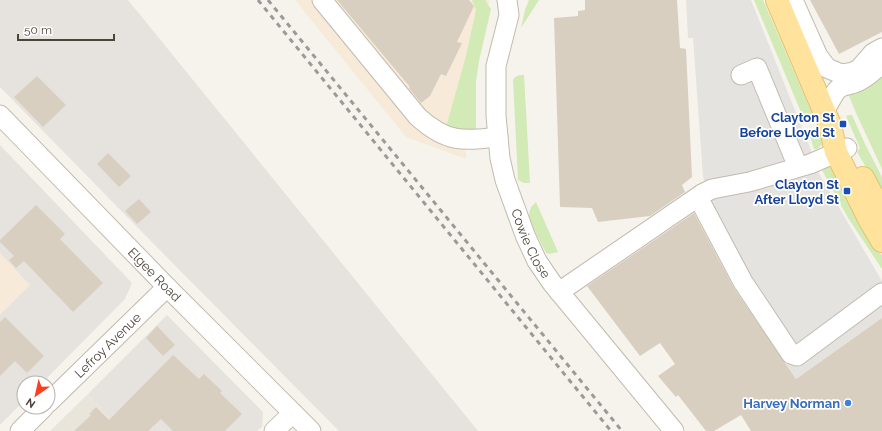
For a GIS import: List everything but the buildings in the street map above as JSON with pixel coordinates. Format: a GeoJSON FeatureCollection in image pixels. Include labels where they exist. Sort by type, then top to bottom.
{"type":"FeatureCollection","features":[{"type":"Feature","properties":{"kind":"main road"},"geometry":{"type":"LineString","coordinates":[[777,0],[842,150],[868,218],[882,242]]}},
{"type":"Feature","properties":{"kind":"main road"},"geometry":{"type":"LineString","coordinates":[[842,150],[882,208]]}},
{"type":"Feature","properties":{"kind":"street"},"geometry":{"type":"LineString","coordinates":[[322,0],[418,117],[426,124],[435,130],[456,139],[468,140],[498,137]]}},
{"type":"Feature","properties":{"kind":"street","name":"Cowie Close"},"geometry":{"type":"LineString","coordinates":[[522,0],[508,7],[496,66],[496,116],[505,180],[525,235],[537,261],[559,292],[674,431]]}},
{"type":"Feature","properties":{"kind":"street"},"geometry":{"type":"LineString","coordinates":[[793,0],[818,56],[826,68],[841,74],[853,72],[860,69],[873,53],[882,48]]}},
{"type":"Feature","properties":{"kind":"street"},"geometry":{"type":"LineString","coordinates":[[827,118],[829,104],[837,90],[857,83],[882,64]]}},
{"type":"Feature","properties":{"kind":"street"},"geometry":{"type":"LineString","coordinates":[[741,75],[757,68],[798,167]]}},
{"type":"Feature","properties":{"kind":"street","name":"Elgee Road"},"geometry":{"type":"LineString","coordinates":[[0,115],[167,287],[311,431]]}},
{"type":"Feature","properties":{"kind":"street"},"geometry":{"type":"LineString","coordinates":[[559,292],[702,194],[712,189],[749,182],[810,164],[842,150]]}},
{"type":"Feature","properties":{"kind":"street"},"geometry":{"type":"LineString","coordinates":[[702,194],[700,201],[743,282],[791,354],[797,356],[882,293]]}},
{"type":"Feature","properties":{"kind":"street","name":"Lefroy Avenue"},"geometry":{"type":"LineString","coordinates":[[56,395],[167,287]]}},
{"type":"Feature","properties":{"kind":"street"},"geometry":{"type":"LineString","coordinates":[[274,431],[293,413]]}},
{"type":"Feature","properties":{"kind":"street"},"geometry":{"type":"LineString","coordinates":[[20,431],[36,415]]}},
{"type":"Feature","properties":{"kind":"shaded area"},"geometry":{"type":"Polygon","coordinates":[[[0,0],[128,0],[478,431],[339,431],[0,87],[0,0]]]}},
{"type":"Feature","properties":{"kind":"shaded area"},"geometry":{"type":"Polygon","coordinates":[[[295,0],[490,0],[482,24],[466,124],[466,159],[406,137],[295,0]]]}},
{"type":"Feature","properties":{"kind":"shaded area"},"geometry":{"type":"Polygon","coordinates":[[[686,0],[751,0],[812,153],[790,163],[706,185],[703,177],[693,38],[688,38],[686,0]]]}},
{"type":"Feature","properties":{"kind":"shaded area"},"geometry":{"type":"Polygon","coordinates":[[[0,145],[132,283],[125,299],[50,375],[16,375],[16,409],[0,425],[0,315],[30,285],[0,253],[0,145]]]}},
{"type":"Feature","properties":{"kind":"shaded area"},"geometry":{"type":"Polygon","coordinates":[[[817,170],[882,281],[882,318],[796,379],[727,273],[693,208],[706,200],[817,170]]]}},
{"type":"Feature","properties":{"kind":"shaded area"},"geometry":{"type":"Polygon","coordinates":[[[0,253],[31,285],[0,315],[0,253]]]}},
{"type":"Feature","properties":{"kind":"shaded area"},"geometry":{"type":"Polygon","coordinates":[[[167,315],[263,412],[262,427],[257,431],[122,431],[88,394],[167,315]]]}},
{"type":"Feature","properties":{"kind":"shaded area"},"geometry":{"type":"Polygon","coordinates":[[[88,394],[122,431],[50,431],[88,394]]]}},
{"type":"Feature","properties":{"kind":"green space"},"geometry":{"type":"Polygon","coordinates":[[[472,0],[485,0],[491,9],[479,61],[476,82],[476,135],[445,131],[466,56],[476,10],[472,0]]]}},
{"type":"Feature","properties":{"kind":"green space"},"geometry":{"type":"Polygon","coordinates":[[[529,0],[539,0],[521,28],[525,10],[529,0]]]}},
{"type":"Feature","properties":{"kind":"green space"},"geometry":{"type":"Polygon","coordinates":[[[754,0],[763,0],[814,118],[803,117],[754,0]]]}},
{"type":"Feature","properties":{"kind":"green space"},"geometry":{"type":"Polygon","coordinates":[[[882,70],[882,169],[847,91],[882,70]]]}},
{"type":"Feature","properties":{"kind":"green space"},"geometry":{"type":"Polygon","coordinates":[[[524,75],[530,183],[524,183],[518,180],[513,80],[515,77],[524,75]]]}},
{"type":"Feature","properties":{"kind":"green space"},"geometry":{"type":"Polygon","coordinates":[[[852,115],[882,177],[882,194],[857,152],[860,148],[846,116],[852,115]]]}},
{"type":"Feature","properties":{"kind":"green space"},"geometry":{"type":"Polygon","coordinates":[[[812,130],[819,130],[825,142],[817,149],[814,149],[809,132],[812,130]]]}},
{"type":"Feature","properties":{"kind":"green space"},"geometry":{"type":"Polygon","coordinates":[[[830,166],[836,168],[882,256],[882,269],[848,218],[822,170],[830,166]]]}},
{"type":"Feature","properties":{"kind":"green space"},"geometry":{"type":"Polygon","coordinates":[[[536,202],[558,252],[549,254],[546,253],[528,217],[531,207],[536,202]]]}},
{"type":"Feature","properties":{"kind":"railway"},"geometry":{"type":"LineString","coordinates":[[258,0],[611,431]]}},
{"type":"Feature","properties":{"kind":"railway"},"geometry":{"type":"LineString","coordinates":[[268,0],[622,431]]}},
{"type":"Feature","properties":{"kind":"place","name":"Clayton St Before Lloyd St"},"geometry":{"type":"Point","coordinates":[843,124]}},
{"type":"Feature","properties":{"kind":"place","name":"Clayton St After Lloyd St"},"geometry":{"type":"Point","coordinates":[847,191]}},
{"type":"Feature","properties":{"kind":"place","name":"Harvey Norman"},"geometry":{"type":"Point","coordinates":[848,403]}}]}
